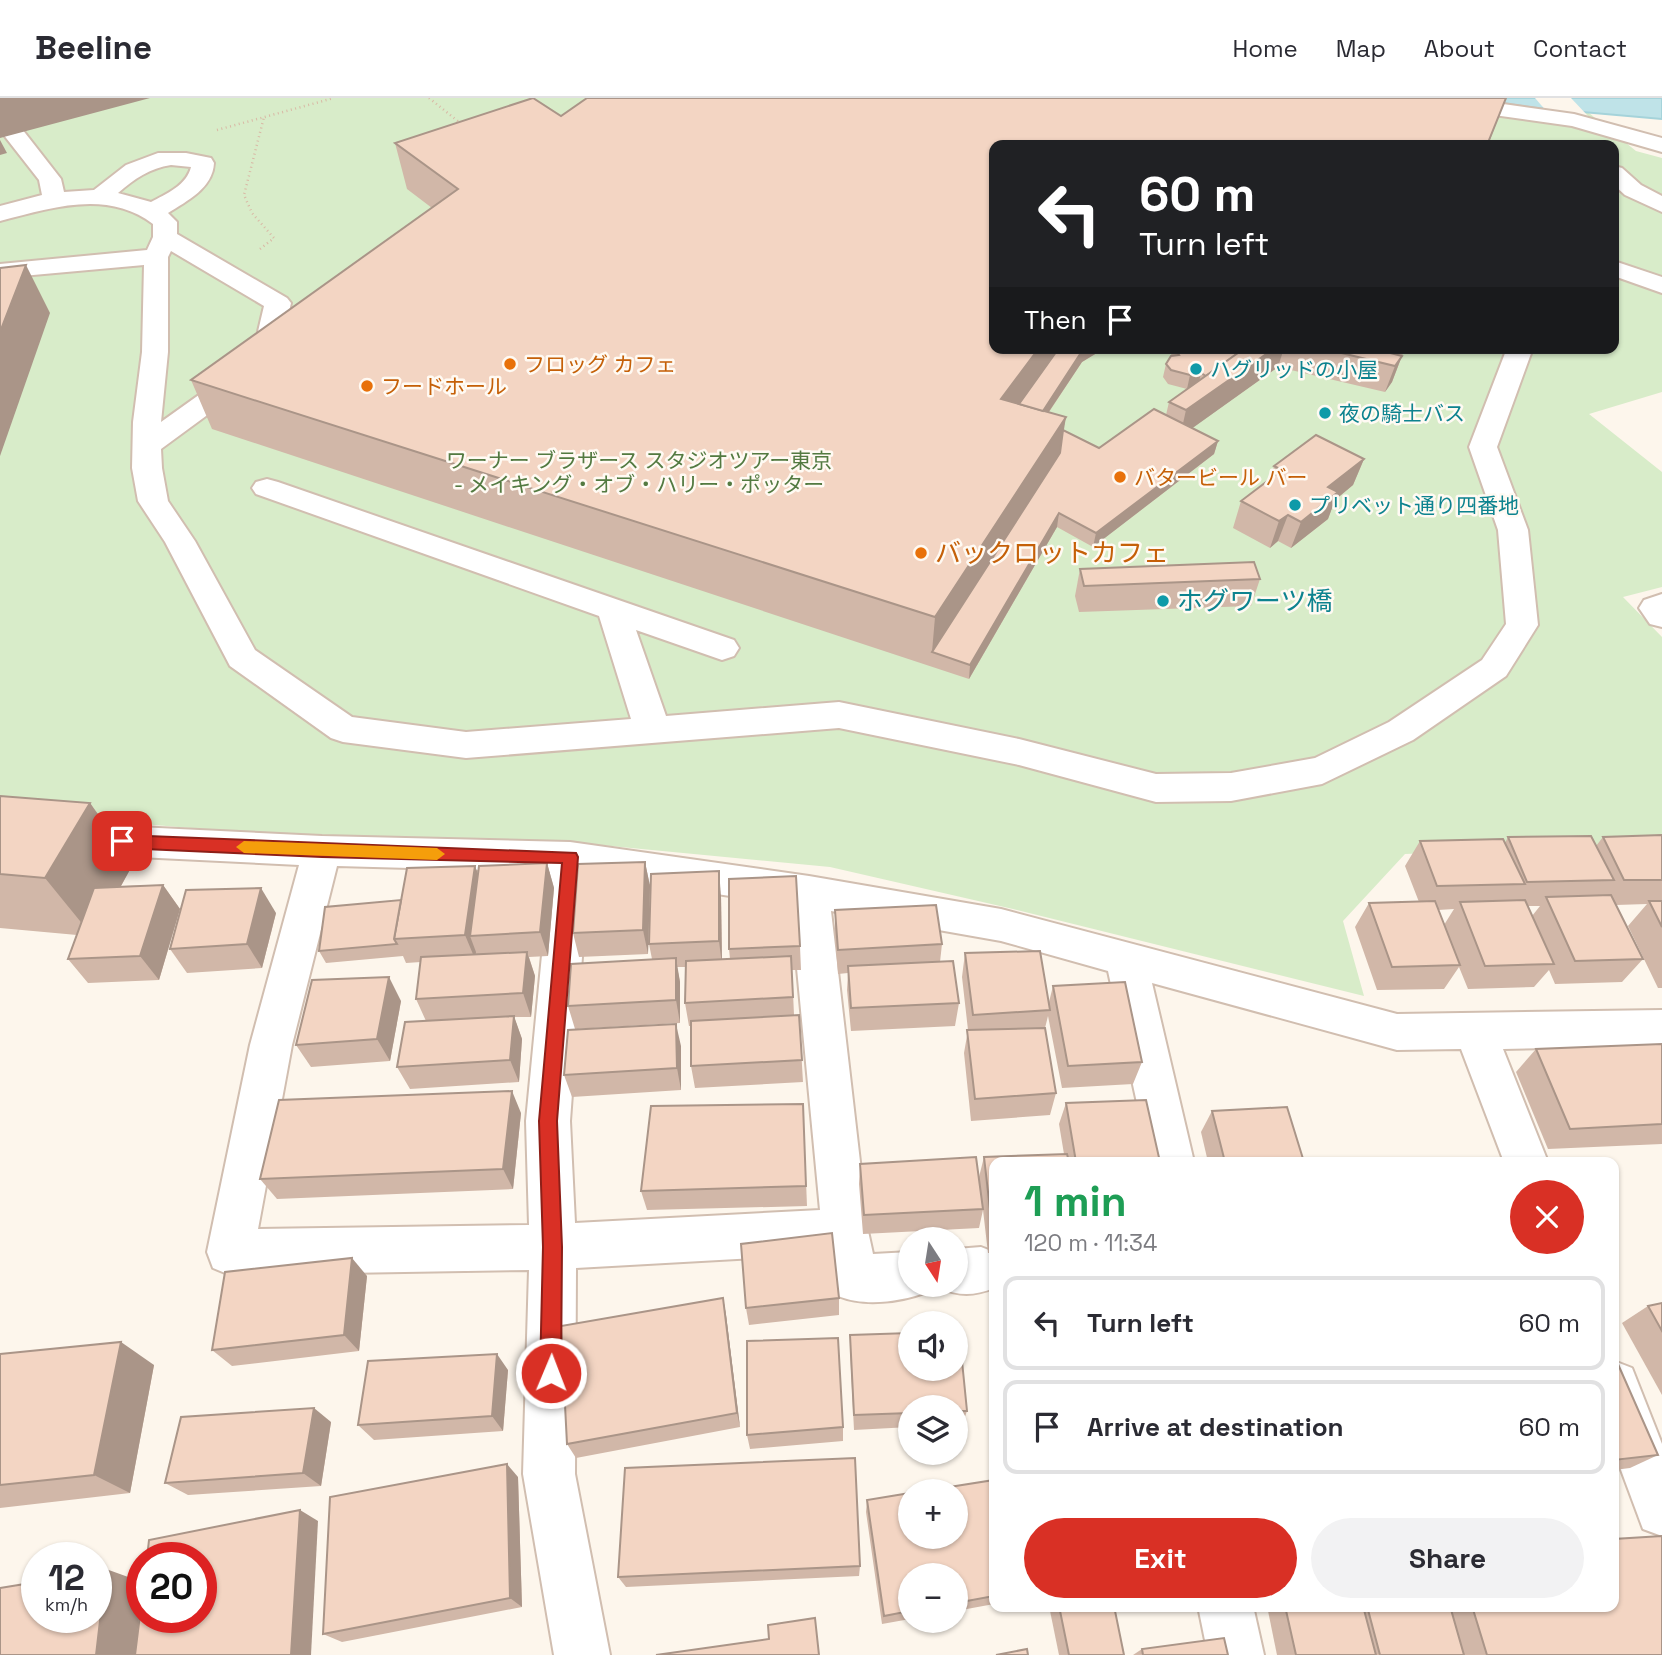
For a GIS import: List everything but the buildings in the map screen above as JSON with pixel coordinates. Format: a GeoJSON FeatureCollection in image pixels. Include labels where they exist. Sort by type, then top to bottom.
{"type":"FeatureCollection","features":[{"type":"Feature","properties":{"kind":"street"},"geometry":{"type":"LineString","coordinates":[[1415,98],[1574,120],[1662,145]]}},
{"type":"Feature","properties":{"kind":"street"},"geometry":{"type":"LineString","coordinates":[[1568,124],[1583,140]]}},
{"type":"Feature","properties":{"kind":"street"},"geometry":{"type":"LineString","coordinates":[[14,134],[50,179],[54,199]]}},
{"type":"Feature","properties":{"kind":"street"},"geometry":{"type":"LineString","coordinates":[[99,198],[127,172],[145,164],[185,159],[203,163],[204,171],[198,182],[158,235],[155,352],[147,422],[148,468],[153,501],[180,541],[242,658],[343,729],[466,744],[839,715],[1019,751],[1156,788],[1231,787],[1322,770],[1401,731],[1494,668],[1522,625],[1513,530],[1483,447],[1518,354]]}},
{"type":"Feature","properties":{"kind":"street"},"geometry":{"type":"LineString","coordinates":[[1619,172],[1645,173]]}},
{"type":"Feature","properties":{"kind":"street"},"geometry":{"type":"LineString","coordinates":[[1619,177],[1633,190],[1662,205]]}},
{"type":"Feature","properties":{"kind":"street"},"geometry":{"type":"LineString","coordinates":[[0,214],[22,205],[54,199],[99,198],[131,201],[158,235],[278,303],[265,338],[265,360],[147,446]]}},
{"type":"Feature","properties":{"kind":"street"},"geometry":{"type":"LineString","coordinates":[[0,271],[158,235]]}},
{"type":"Feature","properties":{"kind":"street"},"geometry":{"type":"LineString","coordinates":[[1619,270],[1662,285]]}},
{"type":"Feature","properties":{"kind":"street"},"geometry":{"type":"LineString","coordinates":[[267,488],[722,648]]}},
{"type":"Feature","properties":{"kind":"street"},"geometry":{"type":"LineString","coordinates":[[1662,605],[1654,608],[1662,616]]}},
{"type":"Feature","properties":{"kind":"street"},"geometry":{"type":"LineString","coordinates":[[613,610],[653,731]]}},
{"type":"Feature","properties":{"kind":"street"},"geometry":{"type":"LineString","coordinates":[[0,826],[97,840],[322,851],[570,857],[809,892],[1001,925],[1397,1032],[1662,1028]]}},
{"type":"Feature","properties":{"kind":"street"},"geometry":{"type":"LineString","coordinates":[[322,851],[271,1045],[230,1252],[552,1247],[845,1230]]}},
{"type":"Feature","properties":{"kind":"street"},"geometry":{"type":"LineString","coordinates":[[570,857],[548,1121],[552,1247],[549,1474],[582,1655]]}},
{"type":"Feature","properties":{"kind":"street"},"geometry":{"type":"LineString","coordinates":[[809,892],[845,1230],[855,1279],[898,1276]]}},
{"type":"Feature","properties":{"kind":"street"},"geometry":{"type":"LineString","coordinates":[[1126,959],[1171,1157]]}},
{"type":"Feature","properties":{"kind":"street"},"geometry":{"type":"LineString","coordinates":[[1475,1031],[1524,1157]]}},
{"type":"Feature","properties":{"kind":"street"},"geometry":{"type":"LineString","coordinates":[[1619,1399],[1662,1510]]}},
{"type":"Feature","properties":{"kind":"street"},"geometry":{"type":"LineString","coordinates":[[1226,1612],[1236,1655]]}},
{"type":"Feature","properties":{"kind":"path"},"geometry":{"type":"LineString","coordinates":[[429,98],[471,132]]}},
{"type":"Feature","properties":{"kind":"path"},"geometry":{"type":"LineString","coordinates":[[255,250],[267,246],[274,238],[252,213],[244,195],[264,117]]}},
{"type":"Feature","properties":{"kind":"green space","name":"ワーナー ブラザース スタジオツアー東京 - メイキング・オブ・ハリー・ポッター"},"geometry":{"type":"Polygon","coordinates":[[[0,98],[1467,98],[1589,113],[1636,151],[1662,158],[1662,392],[1589,414],[1662,472],[1662,587],[1623,597],[1662,637],[1662,844],[1405,854],[1343,921],[1364,996],[1013,909],[830,867],[579,843],[262,834],[0,812],[0,98]]]}},
{"type":"Feature","properties":{"kind":"water"},"geometry":{"type":"Polygon","coordinates":[[[1467,98],[1662,98],[1662,119],[1537,108],[1467,98]]]}},
{"type":"Feature","properties":{"kind":"pier"},"geometry":{"type":"Polygon","coordinates":[[[1535,98],[1571,98],[1588,116],[1548,113],[1535,98]]]}},
{"type":"Feature","properties":{"kind":"slow traffic"},"geometry":{"type":"LineString","coordinates":[[244,847],[437,854]]}},
{"type":"Feature","properties":{"kind":"place","name":"フロッグ カフェ"},"geometry":{"type":"Point","coordinates":[510,364]}},
{"type":"Feature","properties":{"kind":"place","name":"ハグリッドの小屋"},"geometry":{"type":"Point","coordinates":[1196,369]}},
{"type":"Feature","properties":{"kind":"place","name":"フードホール"},"geometry":{"type":"Point","coordinates":[367,386]}},
{"type":"Feature","properties":{"kind":"place","name":"夜の騎士バス"},"geometry":{"type":"Point","coordinates":[1325,413]}},
{"type":"Feature","properties":{"kind":"place","name":"バタービール バー"},"geometry":{"type":"Point","coordinates":[1120,477]}},
{"type":"Feature","properties":{"kind":"place","name":"プリベット通り四番地"},"geometry":{"type":"Point","coordinates":[1295,505]}},
{"type":"Feature","properties":{"kind":"place","name":"バックロットカフェ"},"geometry":{"type":"Point","coordinates":[921,553]}},
{"type":"Feature","properties":{"kind":"place","name":"ホグワーツ橋"},"geometry":{"type":"Point","coordinates":[1163,601]}},
{"type":"Feature","properties":{"kind":"route"},"geometry":{"type":"LineString","coordinates":[[122,841],[322,851],[570,857],[548,1121],[552,1247],[551,1373]]}}]}
